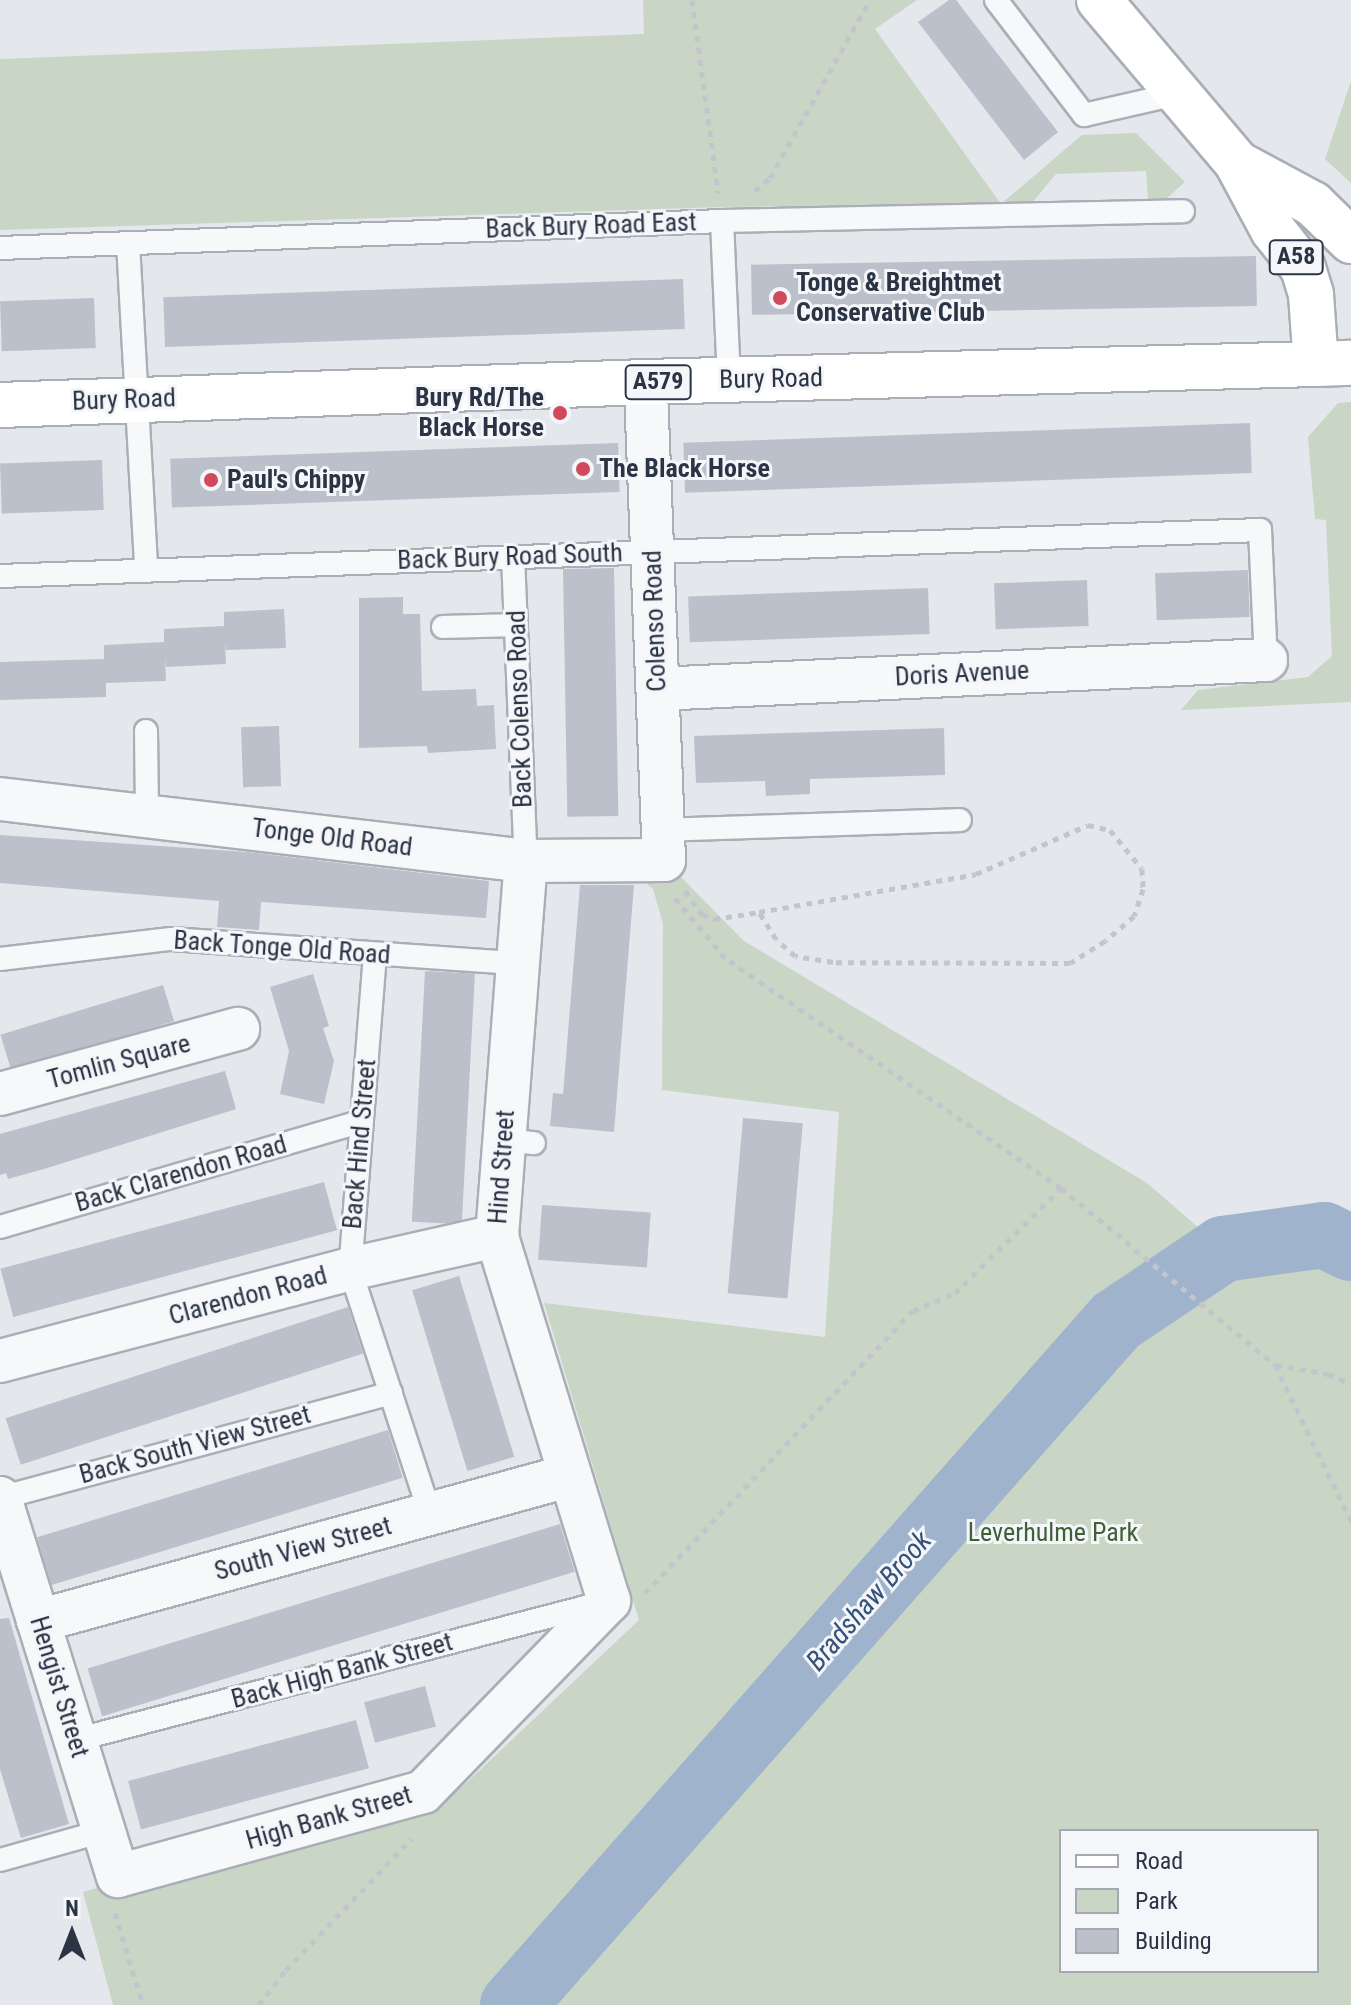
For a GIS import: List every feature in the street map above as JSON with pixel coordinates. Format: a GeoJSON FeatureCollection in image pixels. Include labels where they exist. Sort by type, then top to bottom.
{"type":"FeatureCollection","features":[{"type":"Feature","properties":{"kind":"main road","name":"A58"},"geometry":{"type":"LineString","coordinates":[[1099,0],[1181,93],[1237,163],[1273,230],[1292,250],[1309,281],[1333,364]]}},
{"type":"Feature","properties":{"kind":"main road","name":"A58"},"geometry":{"type":"LineString","coordinates":[[1237,163],[1313,204],[1350,243]]}},
{"type":"Feature","properties":{"kind":"main road","name":"Bury Road"},"geometry":{"type":"LineString","coordinates":[[0,405],[646,382],[1333,364]]}},
{"type":"Feature","properties":{"kind":"street","name":"Colenso Road"},"geometry":{"type":"LineString","coordinates":[[646,382],[658,689],[656,856]]}},
{"type":"Feature","properties":{"kind":"street","name":"Doris Avenue"},"geometry":{"type":"LineString","coordinates":[[658,689],[1266,660]]}},
{"type":"Feature","properties":{"kind":"street","name":"Tonge Old Road"},"geometry":{"type":"LineString","coordinates":[[0,799],[526,861],[656,856]]}},
{"type":"Feature","properties":{"kind":"street","name":"Hind Street"},"geometry":{"type":"LineString","coordinates":[[526,861],[517,963],[519,1142],[497,1236],[568,1476],[623,1601]]}},
{"type":"Feature","properties":{"kind":"street","name":"Tomlin Square"},"geometry":{"type":"LineString","coordinates":[[0,1094],[238,1029]]}},
{"type":"Feature","properties":{"kind":"street","name":"Clarendon Road"},"geometry":{"type":"LineString","coordinates":[[0,1361],[350,1269],[497,1236]]}},
{"type":"Feature","properties":{"kind":"street","name":"South View Street"},"geometry":{"type":"LineString","coordinates":[[38,1621],[568,1476]]}},
{"type":"Feature","properties":{"kind":"street","name":"Hengist Street"},"geometry":{"type":"LineString","coordinates":[[0,1498],[118,1876]]}},
{"type":"Feature","properties":{"kind":"street","name":"High Bank Street"},"geometry":{"type":"LineString","coordinates":[[118,1876],[423,1792],[623,1601]]}},
{"type":"Feature","properties":{"kind":"lane"},"geometry":{"type":"LineString","coordinates":[[996,0],[1084,115],[1181,93]]}},
{"type":"Feature","properties":{"kind":"lane","name":"Back Bury Road East"},"geometry":{"type":"LineString","coordinates":[[0,248],[722,221],[1183,211]]}},
{"type":"Feature","properties":{"kind":"lane"},"geometry":{"type":"LineString","coordinates":[[722,221],[729,380]]}},
{"type":"Feature","properties":{"kind":"lane"},"geometry":{"type":"LineString","coordinates":[[128,243],[146,570]]}},
{"type":"Feature","properties":{"kind":"lane","name":"Back Bury Road South"},"geometry":{"type":"LineString","coordinates":[[0,576],[1260,530],[1266,660]]}},
{"type":"Feature","properties":{"kind":"lane","name":"Back Colenso Road"},"geometry":{"type":"LineString","coordinates":[[513,557],[526,861]]}},
{"type":"Feature","properties":{"kind":"lane"},"geometry":{"type":"LineString","coordinates":[[443,627],[516,625]]}},
{"type":"Feature","properties":{"kind":"lane"},"geometry":{"type":"LineString","coordinates":[[146,731],[147,816]]}},
{"type":"Feature","properties":{"kind":"lane"},"geometry":{"type":"LineString","coordinates":[[656,856],[960,820]]}},
{"type":"Feature","properties":{"kind":"lane","name":"Back Tonge Old Road"},"geometry":{"type":"LineString","coordinates":[[0,959],[171,939],[517,963]]}},
{"type":"Feature","properties":{"kind":"lane","name":"Back Hind Street"},"geometry":{"type":"LineString","coordinates":[[375,954],[350,1269],[430,1514]]}},
{"type":"Feature","properties":{"kind":"lane","name":"Back Clarendon Road"},"geometry":{"type":"LineString","coordinates":[[0,1227],[362,1121]]}},
{"type":"Feature","properties":{"kind":"lane","name":"Back South View Street"},"geometry":{"type":"LineString","coordinates":[[0,1498],[391,1393]]}},
{"type":"Feature","properties":{"kind":"lane","name":"Back High Bank Street"},"geometry":{"type":"LineString","coordinates":[[75,1740],[623,1601]]}},
{"type":"Feature","properties":{"kind":"lane"},"geometry":{"type":"LineString","coordinates":[[0,1860],[103,1831]]}},
{"type":"Feature","properties":{"kind":"path"},"geometry":{"type":"LineString","coordinates":[[692,0],[722,221]]}},
{"type":"Feature","properties":{"kind":"path"},"geometry":{"type":"LineString","coordinates":[[722,221],[770,178],[870,0]]}},
{"type":"Feature","properties":{"kind":"path"},"geometry":{"type":"LineString","coordinates":[[656,856],[702,914],[714,919],[976,874],[1088,825],[1110,830],[1142,869],[1143,889],[1134,916],[1070,963],[833,962],[808,958],[789,952],[759,912]]}},
{"type":"Feature","properties":{"kind":"path"},"geometry":{"type":"LineString","coordinates":[[656,856],[725,958],[1061,1188],[1275,1365],[1351,1521]]}},
{"type":"Feature","properties":{"kind":"path"},"geometry":{"type":"LineString","coordinates":[[623,1601],[913,1311],[955,1293],[1061,1188]]}},
{"type":"Feature","properties":{"kind":"path"},"geometry":{"type":"LineString","coordinates":[[1275,1365],[1328,1374],[1351,1384]]}},
{"type":"Feature","properties":{"kind":"path"},"geometry":{"type":"LineString","coordinates":[[259,2005],[286,1970],[418,1831]]}},
{"type":"Feature","properties":{"kind":"path"},"geometry":{"type":"LineString","coordinates":[[118,1876],[113,1907],[143,2005]]}},
{"type":"Feature","properties":{"kind":"green space"},"geometry":{"type":"Polygon","coordinates":[[[643,0],[917,0],[875,29],[1001,204],[723,207],[0,230],[0,59],[644,34],[643,0]]]}},
{"type":"Feature","properties":{"kind":"green space"},"geometry":{"type":"Polygon","coordinates":[[[1351,81],[1351,183],[1325,159],[1351,81]]]}},
{"type":"Feature","properties":{"kind":"green space"},"geometry":{"type":"Polygon","coordinates":[[[1136,133],[1185,182],[1166,199],[1148,199],[1146,171],[1056,174],[1032,203],[1001,204],[1082,135],[1136,133]]]}},
{"type":"Feature","properties":{"kind":"green space"},"geometry":{"type":"Polygon","coordinates":[[[1351,402],[1351,702],[1181,710],[1198,690],[1308,677],[1332,656],[1326,520],[1315,519],[1308,437],[1338,403],[1351,402]]]}},
{"type":"Feature","properties":{"kind":"green space","name":"Leverhulme Park"},"geometry":{"type":"Polygon","coordinates":[[[664,860],[744,941],[1147,1183],[1223,1249],[1324,1235],[1351,1248],[1351,2005],[113,2005],[83,1892],[464,1785],[639,1620],[544,1303],[825,1337],[839,1112],[662,1090],[663,924],[653,889],[620,861],[664,860]]]}},
{"type":"Feature","properties":{"kind":"building"},"geometry":{"type":"Polygon","coordinates":[[[949,0],[956,0],[1058,132],[1024,160],[918,22],[949,0]]]}},
{"type":"Feature","properties":{"kind":"building"},"geometry":{"type":"Polygon","coordinates":[[[1256,256],[1257,306],[752,315],[751,265],[1256,256]]]}},
{"type":"Feature","properties":{"kind":"building"},"geometry":{"type":"Polygon","coordinates":[[[683,279],[685,329],[165,347],[163,297],[683,279]]]}},
{"type":"Feature","properties":{"kind":"building"},"geometry":{"type":"Polygon","coordinates":[[[94,298],[96,348],[2,351],[0,301],[94,298]]]}},
{"type":"Feature","properties":{"kind":"building"},"geometry":{"type":"Polygon","coordinates":[[[1250,423],[1252,473],[685,493],[683,443],[1250,423]]]}},
{"type":"Feature","properties":{"kind":"building"},"geometry":{"type":"Polygon","coordinates":[[[618,443],[620,492],[172,508],[170,459],[618,443]]]}},
{"type":"Feature","properties":{"kind":"building"},"geometry":{"type":"Polygon","coordinates":[[[102,460],[104,510],[2,514],[0,464],[102,460]]]}},
{"type":"Feature","properties":{"kind":"building"},"geometry":{"type":"Polygon","coordinates":[[[614,568],[618,816],[567,817],[563,569],[614,568]]]}},
{"type":"Feature","properties":{"kind":"building"},"geometry":{"type":"Polygon","coordinates":[[[1248,570],[1250,617],[1157,620],[1155,573],[1248,570]]]}},
{"type":"Feature","properties":{"kind":"building"},"geometry":{"type":"Polygon","coordinates":[[[1087,580],[1089,626],[996,629],[994,583],[1087,580]]]}},
{"type":"Feature","properties":{"kind":"building"},"geometry":{"type":"Polygon","coordinates":[[[928,588],[930,634],[690,642],[688,596],[928,588]]]}},
{"type":"Feature","properties":{"kind":"building"},"geometry":{"type":"Polygon","coordinates":[[[403,597],[403,614],[420,614],[422,691],[476,689],[477,706],[494,705],[496,749],[428,753],[427,746],[359,748],[359,598],[403,597]]]}},
{"type":"Feature","properties":{"kind":"building"},"geometry":{"type":"Polygon","coordinates":[[[284,609],[286,648],[226,650],[225,642],[226,664],[166,667],[165,658],[166,681],[106,683],[106,697],[0,700],[0,662],[104,659],[104,645],[164,642],[164,629],[224,626],[224,612],[284,609]]]}},
{"type":"Feature","properties":{"kind":"building"},"geometry":{"type":"Polygon","coordinates":[[[279,726],[281,786],[243,787],[241,727],[279,726]]]}},
{"type":"Feature","properties":{"kind":"building"},"geometry":{"type":"Polygon","coordinates":[[[944,728],[945,775],[810,779],[810,794],[766,796],[765,781],[696,783],[694,736],[944,728]]]}},
{"type":"Feature","properties":{"kind":"building"},"geometry":{"type":"Polygon","coordinates":[[[0,835],[247,852],[489,881],[486,918],[261,902],[259,930],[217,927],[219,901],[0,883],[0,835]]]}},
{"type":"Feature","properties":{"kind":"building"},"geometry":{"type":"Polygon","coordinates":[[[580,885],[634,885],[614,1132],[550,1126],[553,1093],[563,1094],[580,885]]]}},
{"type":"Feature","properties":{"kind":"building"},"geometry":{"type":"Polygon","coordinates":[[[425,971],[475,974],[462,1224],[412,1222],[425,971]]]}},
{"type":"Feature","properties":{"kind":"building"},"geometry":{"type":"Polygon","coordinates":[[[313,974],[329,1026],[323,1028],[334,1061],[324,1104],[280,1094],[289,1051],[270,987],[313,974]]]}},
{"type":"Feature","properties":{"kind":"building"},"geometry":{"type":"Polygon","coordinates":[[[163,985],[174,1021],[12,1071],[0,1035],[163,985]]]}},
{"type":"Feature","properties":{"kind":"building"},"geometry":{"type":"Polygon","coordinates":[[[225,1071],[236,1109],[44,1169],[8,1179],[6,1173],[0,1175],[0,1134],[225,1071]]]}},
{"type":"Feature","properties":{"kind":"building"},"geometry":{"type":"Polygon","coordinates":[[[743,1118],[803,1123],[787,1299],[728,1293],[743,1118]]]}},
{"type":"Feature","properties":{"kind":"building"},"geometry":{"type":"Polygon","coordinates":[[[324,1182],[337,1230],[13,1317],[0,1269],[324,1182]]]}},
{"type":"Feature","properties":{"kind":"building"},"geometry":{"type":"Polygon","coordinates":[[[542,1205],[651,1213],[647,1267],[538,1260],[542,1205]]]}},
{"type":"Feature","properties":{"kind":"building"},"geometry":{"type":"Polygon","coordinates":[[[459,1276],[514,1457],[467,1471],[412,1290],[459,1276]]]}},
{"type":"Feature","properties":{"kind":"building"},"geometry":{"type":"Polygon","coordinates":[[[348,1307],[363,1354],[21,1465],[6,1418],[348,1307]]]}},
{"type":"Feature","properties":{"kind":"building"},"geometry":{"type":"Polygon","coordinates":[[[388,1430],[403,1478],[52,1585],[37,1537],[388,1430]]]}},
{"type":"Feature","properties":{"kind":"building"},"geometry":{"type":"Polygon","coordinates":[[[560,1524],[575,1572],[102,1716],[88,1668],[560,1524]]]}},
{"type":"Feature","properties":{"kind":"building"},"geometry":{"type":"Polygon","coordinates":[[[9,1618],[69,1824],[21,1838],[0,1769],[0,1619],[9,1618]]]}},
{"type":"Feature","properties":{"kind":"building"},"geometry":{"type":"Polygon","coordinates":[[[425,1686],[436,1727],[375,1743],[364,1702],[425,1686]]]}},
{"type":"Feature","properties":{"kind":"building"},"geometry":{"type":"Polygon","coordinates":[[[356,1720],[369,1768],[141,1829],[128,1781],[356,1720]]]}},
{"type":"Feature","properties":{"kind":"waterway","name":"Bradshaw Brook"},"geometry":{"type":"LineString","coordinates":[[513,2005],[1116,1321],[1223,1249],[1324,1235],[1351,1248]]}},
{"type":"Feature","properties":{"kind":"place","name":"Tonge & Breightmet Conservative Club"},"geometry":{"type":"Point","coordinates":[780,298]}},
{"type":"Feature","properties":{"kind":"place","name":"Bury Rd/The Black Horse"},"geometry":{"type":"Point","coordinates":[560,413]}},
{"type":"Feature","properties":{"kind":"place","name":"The Black Horse"},"geometry":{"type":"Point","coordinates":[583,469]}},
{"type":"Feature","properties":{"kind":"place","name":"Paul's Chippy"},"geometry":{"type":"Point","coordinates":[211,480]}}]}
